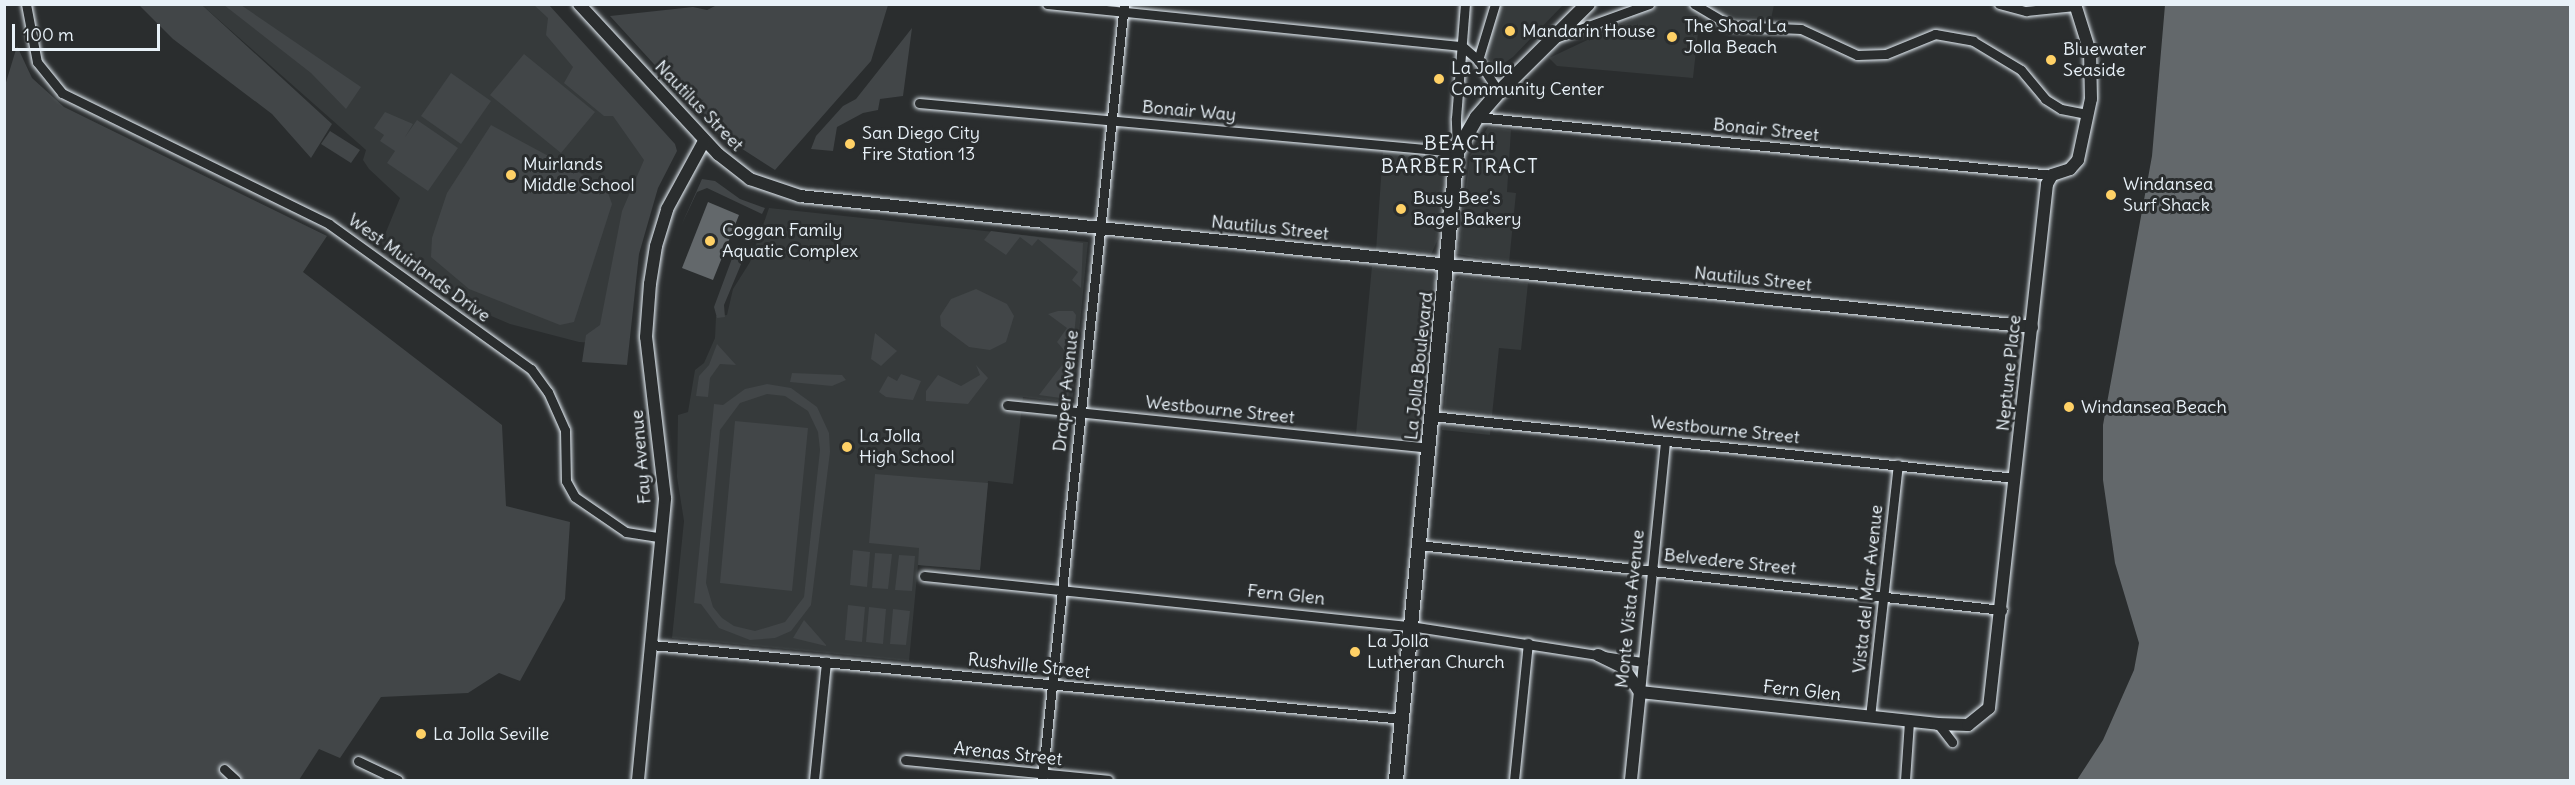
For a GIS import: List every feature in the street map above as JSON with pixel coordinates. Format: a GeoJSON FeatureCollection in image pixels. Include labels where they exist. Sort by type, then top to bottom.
{"type":"FeatureCollection","features":[{"type":"Feature","properties":{"kind":"main road","name":"La Jolla Boulevard"},"geometry":{"type":"LineString","coordinates":[[1396,780],[1457,152],[1477,117],[1499,92],[1588,4]]}},
{"type":"Feature","properties":{"kind":"street","name":"West Muirlands Drive"},"geometry":{"type":"LineString","coordinates":[[26,4],[37,63],[62,93],[329,224],[531,369],[548,392],[565,430],[566,481],[575,497],[626,532],[662,538]]}},
{"type":"Feature","properties":{"kind":"street","name":"Nautilus Street"},"geometry":{"type":"LineString","coordinates":[[579,4],[704,141],[750,179],[800,196],[2032,327]]}},
{"type":"Feature","properties":{"kind":"street"},"geometry":{"type":"LineString","coordinates":[[1047,4],[1124,8],[1462,46],[1478,60],[1499,92]]}},
{"type":"Feature","properties":{"kind":"street"},"geometry":{"type":"LineString","coordinates":[[1457,152],[1465,4]]}},
{"type":"Feature","properties":{"kind":"street"},"geometry":{"type":"LineString","coordinates":[[1478,60],[1496,4]]}},
{"type":"Feature","properties":{"kind":"street"},"geometry":{"type":"LineString","coordinates":[[1556,38],[1649,4]]}},
{"type":"Feature","properties":{"kind":"street"},"geometry":{"type":"LineString","coordinates":[[1695,4],[1731,26],[1758,30],[1801,29],[1857,55],[1886,54],[1935,34],[1973,40],[2021,70],[2045,99],[2061,109],[2086,114]]}},
{"type":"Feature","properties":{"kind":"street"},"geometry":{"type":"LineString","coordinates":[[2005,6],[2026,11],[2075,5],[2092,62],[2091,99],[2078,160],[2070,169],[2052,175]]}},
{"type":"Feature","properties":{"kind":"street","name":"Draper Avenue"},"geometry":{"type":"LineString","coordinates":[[1042,777],[1124,8]]}},
{"type":"Feature","properties":{"kind":"street","name":"Bonair Way"},"geometry":{"type":"LineString","coordinates":[[919,103],[1457,152]]}},
{"type":"Feature","properties":{"kind":"street","name":"Bonair Street"},"geometry":{"type":"LineString","coordinates":[[1477,117],[2052,175]]}},
{"type":"Feature","properties":{"kind":"street","name":"Fay Avenue"},"geometry":{"type":"LineString","coordinates":[[638,780],[665,498],[646,337],[650,284],[656,246],[667,209],[704,141]]}},
{"type":"Feature","properties":{"kind":"street","name":"Neptune Place"},"geometry":{"type":"LineString","coordinates":[[1938,724],[1968,724],[1989,708],[2002,610],[2047,184],[2052,175]]}},
{"type":"Feature","properties":{"kind":"street","name":"Westbourne Street"},"geometry":{"type":"LineString","coordinates":[[1007,405],[1429,448]]}},
{"type":"Feature","properties":{"kind":"street","name":"Westbourne Street"},"geometry":{"type":"LineString","coordinates":[[1432,416],[2015,478]]}},
{"type":"Feature","properties":{"kind":"street","name":"Monte Vista Avenue"},"geometry":{"type":"LineString","coordinates":[[1631,780],[1665,441]]}},
{"type":"Feature","properties":{"kind":"street","name":"Vista del Mar Avenue"},"geometry":{"type":"LineString","coordinates":[[1870,717],[1898,465]]}},
{"type":"Feature","properties":{"kind":"street","name":"Belvedere Street"},"geometry":{"type":"LineString","coordinates":[[1419,545],[1884,595],[2002,610]]}},
{"type":"Feature","properties":{"kind":"street","name":"Fern Glen"},"geometry":{"type":"LineString","coordinates":[[924,576],[1410,626],[1643,662]]}},
{"type":"Feature","properties":{"kind":"street"},"geometry":{"type":"LineString","coordinates":[[1514,780],[1528,643]]}},
{"type":"Feature","properties":{"kind":"street","name":"Rushville Street"},"geometry":{"type":"LineString","coordinates":[[652,645],[1402,719]]}},
{"type":"Feature","properties":{"kind":"street"},"geometry":{"type":"LineString","coordinates":[[1598,655],[1623,667],[1640,692]]}},
{"type":"Feature","properties":{"kind":"street"},"geometry":{"type":"LineString","coordinates":[[814,780],[826,662]]}},
{"type":"Feature","properties":{"kind":"street","name":"Fern Glen"},"geometry":{"type":"LineString","coordinates":[[1640,692],[1938,724]]}},
{"type":"Feature","properties":{"kind":"street"},"geometry":{"type":"LineString","coordinates":[[1905,780],[1909,721]]}},
{"type":"Feature","properties":{"kind":"street"},"geometry":{"type":"LineString","coordinates":[[1938,724],[1952,742]]}},
{"type":"Feature","properties":{"kind":"street"},"geometry":{"type":"LineString","coordinates":[[358,760],[398,780]]}},
{"type":"Feature","properties":{"kind":"street","name":"Arenas Street"},"geometry":{"type":"LineString","coordinates":[[906,760],[1042,777],[1108,780]]}},
{"type":"Feature","properties":{"kind":"street"},"geometry":{"type":"LineString","coordinates":[[224,769],[236,780]]}},
{"type":"Feature","properties":{"kind":"shaded area"},"geometry":{"type":"Polygon","coordinates":[[[139,5],[202,5],[332,124],[311,158],[272,114],[173,39],[139,5]]]}},
{"type":"Feature","properties":{"kind":"shaded area","name":"Muirlands Middle School"},"geometry":{"type":"Polygon","coordinates":[[[202,5],[539,5],[651,154],[609,344],[579,342],[510,324],[463,304],[381,244],[400,198],[369,169],[363,160],[366,150],[202,5]]]}},
{"type":"Feature","properties":{"kind":"shaded area"},"geometry":{"type":"Polygon","coordinates":[[[224,5],[241,5],[361,87],[346,109],[311,73],[224,5]]]}},
{"type":"Feature","properties":{"kind":"shaded area"},"geometry":{"type":"Polygon","coordinates":[[[534,5],[549,5],[675,144],[677,151],[658,188],[639,254],[627,365],[582,362],[586,335],[600,325],[622,211],[644,160],[613,116],[604,116],[564,83],[573,67],[546,35],[548,18],[534,5]]]}},
{"type":"Feature","properties":{"kind":"shaded area"},"geometry":{"type":"Polygon","coordinates":[[[717,5],[888,5],[871,61],[775,170],[716,132],[610,16],[693,7],[707,10],[717,5]]]}},
{"type":"Feature","properties":{"kind":"shaded area"},"geometry":{"type":"Polygon","coordinates":[[[1499,5],[1563,5],[1513,57],[1497,68],[1486,63],[1485,51],[1499,5]]]}},
{"type":"Feature","properties":{"kind":"shaded area"},"geometry":{"type":"Polygon","coordinates":[[[1632,5],[1774,5],[1768,33],[1754,35],[1725,30],[1700,14],[1693,78],[1557,66],[1549,58],[1632,19],[1632,5]]]}},
{"type":"Feature","properties":{"kind":"shaded area"},"geometry":{"type":"Polygon","coordinates":[[[2165,5],[2570,5],[2570,780],[2077,780],[2103,740],[2134,670],[2139,643],[2115,563],[2103,480],[2103,425],[2152,156],[2165,5]]]}},
{"type":"Feature","properties":{"kind":"shaded area"},"geometry":{"type":"Polygon","coordinates":[[[912,28],[903,96],[880,99],[878,110],[863,113],[837,127],[833,151],[811,149],[816,136],[843,106],[856,99],[912,28]]]}},
{"type":"Feature","properties":{"kind":"shaded area"},"geometry":{"type":"Polygon","coordinates":[[[17,46],[32,78],[64,107],[327,236],[303,272],[502,425],[506,506],[570,522],[565,599],[520,681],[499,673],[468,693],[381,697],[340,758],[319,749],[299,780],[5,780],[4,89],[17,46]]]}},
{"type":"Feature","properties":{"kind":"shaded area"},"geometry":{"type":"Polygon","coordinates":[[[524,54],[595,112],[561,153],[490,95],[524,54]]]}},
{"type":"Feature","properties":{"kind":"shaded area"},"geometry":{"type":"Polygon","coordinates":[[[451,73],[491,101],[461,144],[421,116],[451,73]]]}},
{"type":"Feature","properties":{"kind":"shaded area"},"geometry":{"type":"Polygon","coordinates":[[[385,112],[413,124],[405,137],[417,120],[458,148],[428,191],[387,163],[395,151],[380,141],[384,135],[374,128],[385,112]]]}},
{"type":"Feature","properties":{"kind":"shaded area"},"geometry":{"type":"Polygon","coordinates":[[[491,125],[606,187],[612,204],[574,322],[560,325],[469,289],[431,257],[432,238],[447,193],[491,125]]]}},
{"type":"Feature","properties":{"kind":"shaded area"},"geometry":{"type":"Polygon","coordinates":[[[1488,127],[1511,130],[1507,192],[1516,193],[1509,263],[1457,254],[1470,156],[1488,127]]]}},
{"type":"Feature","properties":{"kind":"shaded area"},"geometry":{"type":"Polygon","coordinates":[[[330,131],[360,150],[351,163],[321,144],[330,131]]]}},
{"type":"Feature","properties":{"kind":"shaded area"},"geometry":{"type":"Polygon","coordinates":[[[1383,150],[1449,156],[1440,234],[1430,257],[1376,251],[1383,150]]]}},
{"type":"Feature","properties":{"kind":"shaded area"},"geometry":{"type":"Polygon","coordinates":[[[702,179],[715,181],[740,199],[765,208],[762,214],[707,188],[697,192],[681,226],[702,179]]]}},
{"type":"Feature","properties":{"kind":"shaded area","name":"Coggan Family Aquatic Complex"},"geometry":{"type":"Polygon","coordinates":[[[708,202],[739,215],[713,280],[682,268],[708,202]]]}},
{"type":"Feature","properties":{"kind":"shaded area","name":"La Jolla High School"},"geometry":{"type":"Polygon","coordinates":[[[769,208],[1088,242],[1072,403],[1023,397],[1013,484],[988,481],[980,570],[918,565],[909,661],[672,638],[684,521],[677,477],[678,415],[688,412],[695,370],[704,363],[715,338],[716,316],[727,315],[733,289],[750,262],[769,208]]]}},
{"type":"Feature","properties":{"kind":"shaded area"},"geometry":{"type":"Polygon","coordinates":[[[991,231],[1083,243],[1081,288],[1072,280],[1078,272],[1038,239],[1032,246],[1020,237],[1006,255],[984,240],[991,231]]]}},
{"type":"Feature","properties":{"kind":"shaded area"},"geometry":{"type":"Polygon","coordinates":[[[737,245],[747,250],[724,305],[725,317],[717,318],[714,307],[737,245]]]}},
{"type":"Feature","properties":{"kind":"shaded area"},"geometry":{"type":"Polygon","coordinates":[[[1372,266],[1432,272],[1436,276],[1420,436],[1416,440],[1356,434],[1372,266]]]}},
{"type":"Feature","properties":{"kind":"shaded area"},"geometry":{"type":"Polygon","coordinates":[[[1460,276],[1528,283],[1521,350],[1499,348],[1490,435],[1442,430],[1456,280],[1460,276]]]}},
{"type":"Feature","properties":{"kind":"shaded area"},"geometry":{"type":"Polygon","coordinates":[[[976,289],[1007,304],[1014,316],[1006,342],[990,350],[969,347],[941,326],[940,316],[951,299],[976,289]]]}},
{"type":"Feature","properties":{"kind":"shaded area"},"geometry":{"type":"Polygon","coordinates":[[[1073,311],[1076,315],[1068,399],[1039,395],[1069,356],[1057,342],[1067,328],[1048,314],[1073,311]]]}},
{"type":"Feature","properties":{"kind":"shaded area"},"geometry":{"type":"Polygon","coordinates":[[[875,333],[897,351],[881,366],[871,359],[875,333]]]}},
{"type":"Feature","properties":{"kind":"shaded area"},"geometry":{"type":"Polygon","coordinates":[[[717,344],[736,365],[720,364],[710,378],[708,397],[696,396],[699,376],[709,365],[717,344]]]}},
{"type":"Feature","properties":{"kind":"shaded area"},"geometry":{"type":"Polygon","coordinates":[[[976,365],[988,378],[968,404],[926,401],[926,391],[938,375],[961,386],[980,375],[976,365]]]}},
{"type":"Feature","properties":{"kind":"shaded area"},"geometry":{"type":"Polygon","coordinates":[[[792,373],[842,375],[846,380],[832,386],[790,382],[792,373]]]}},
{"type":"Feature","properties":{"kind":"shaded area"},"geometry":{"type":"Polygon","coordinates":[[[901,374],[921,381],[913,400],[886,397],[879,392],[888,376],[897,381],[901,374]]]}},
{"type":"Feature","properties":{"kind":"shaded area"},"geometry":{"type":"Polygon","coordinates":[[[767,384],[791,388],[817,407],[829,433],[830,452],[811,605],[791,631],[775,638],[750,640],[719,628],[701,604],[694,603],[714,404],[723,405],[745,389],[767,384]],[[767,394],[740,403],[720,430],[706,583],[713,607],[722,618],[734,626],[755,631],[785,622],[804,597],[820,450],[818,432],[808,411],[785,396],[767,394]]]}},
{"type":"Feature","properties":{"kind":"shaded area"},"geometry":{"type":"Polygon","coordinates":[[[735,421],[808,428],[792,591],[720,583],[735,421]]]}},
{"type":"Feature","properties":{"kind":"shaded area"},"geometry":{"type":"Polygon","coordinates":[[[875,474],[988,483],[980,570],[918,565],[919,548],[869,543],[875,474]]]}},
{"type":"Feature","properties":{"kind":"shaded area"},"geometry":{"type":"Polygon","coordinates":[[[853,550],[870,552],[867,587],[850,585],[853,550]]]}},
{"type":"Feature","properties":{"kind":"shaded area"},"geometry":{"type":"Polygon","coordinates":[[[875,553],[892,554],[888,589],[872,588],[875,553]]]}},
{"type":"Feature","properties":{"kind":"shaded area"},"geometry":{"type":"Polygon","coordinates":[[[899,555],[915,556],[912,591],[895,590],[899,555]]]}},
{"type":"Feature","properties":{"kind":"shaded area"},"geometry":{"type":"Polygon","coordinates":[[[848,605],[865,607],[862,642],[845,640],[848,605]]]}},
{"type":"Feature","properties":{"kind":"shaded area"},"geometry":{"type":"Polygon","coordinates":[[[869,607],[886,609],[883,644],[866,642],[869,607]]]}},
{"type":"Feature","properties":{"kind":"shaded area"},"geometry":{"type":"Polygon","coordinates":[[[893,609],[910,611],[906,645],[890,644],[893,609]]]}},
{"type":"Feature","properties":{"kind":"shaded area"},"geometry":{"type":"Polygon","coordinates":[[[804,620],[826,645],[826,646],[793,638],[804,620]]]}},
{"type":"Feature","properties":{"kind":"place","name":"Mandarin House"},"geometry":{"type":"Point","coordinates":[1510,31]}},
{"type":"Feature","properties":{"kind":"place","name":"The Shoal La Jolla Beach"},"geometry":{"type":"Point","coordinates":[1672,37]}},
{"type":"Feature","properties":{"kind":"place","name":"Bluewater Seaside"},"geometry":{"type":"Point","coordinates":[2051,60]}},
{"type":"Feature","properties":{"kind":"place","name":"La Jolla Community Center"},"geometry":{"type":"Point","coordinates":[1439,79]}},
{"type":"Feature","properties":{"kind":"place","name":"San Diego City Fire Station 13"},"geometry":{"type":"Point","coordinates":[850,144]}},
{"type":"Feature","properties":{"kind":"place","name":"Muirlands Middle School"},"geometry":{"type":"Point","coordinates":[511,175]}},
{"type":"Feature","properties":{"kind":"place","name":"Windansea Surf Shack"},"geometry":{"type":"Point","coordinates":[2111,195]}},
{"type":"Feature","properties":{"kind":"place","name":"Busy Bee's Bagel Bakery"},"geometry":{"type":"Point","coordinates":[1401,209]}},
{"type":"Feature","properties":{"kind":"place","name":"Coggan Family Aquatic Complex"},"geometry":{"type":"Point","coordinates":[710,241]}},
{"type":"Feature","properties":{"kind":"place","name":"Windansea Beach"},"geometry":{"type":"Point","coordinates":[2069,407]}},
{"type":"Feature","properties":{"kind":"place","name":"La Jolla High School"},"geometry":{"type":"Point","coordinates":[847,447]}},
{"type":"Feature","properties":{"kind":"place","name":"La Jolla Lutheran Church"},"geometry":{"type":"Point","coordinates":[1355,652]}},
{"type":"Feature","properties":{"kind":"place","name":"La Jolla Seville"},"geometry":{"type":"Point","coordinates":[421,734]}},
{"type":"Feature","properties":{"kind":"district","name":"BEACH BARBER TRACT"},"geometry":{"type":"Point","coordinates":[1460,154]}}]}
